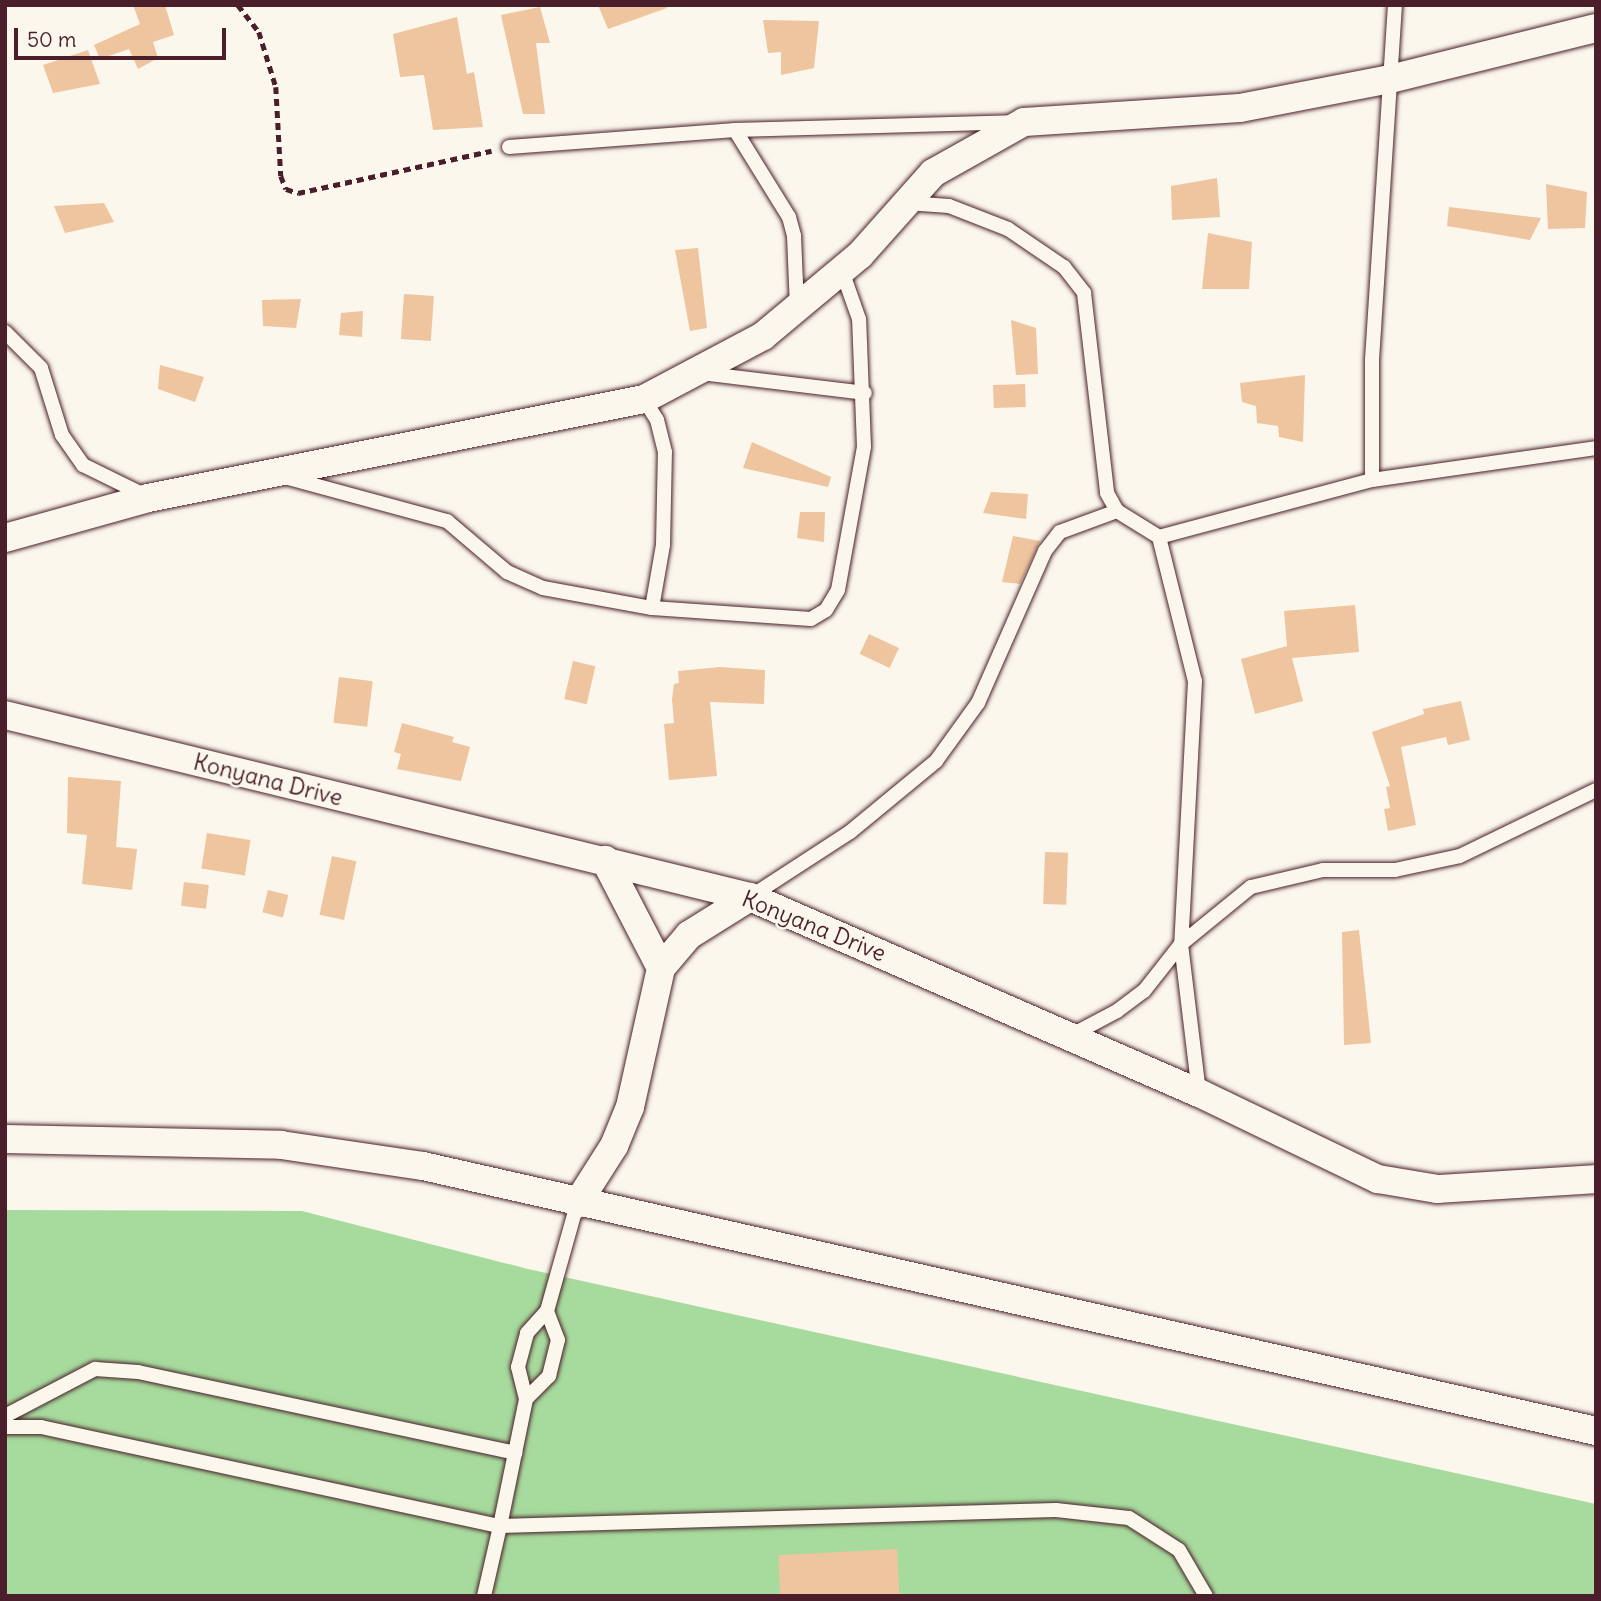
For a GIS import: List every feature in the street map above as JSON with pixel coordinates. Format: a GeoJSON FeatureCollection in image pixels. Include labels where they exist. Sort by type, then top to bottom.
{"type":"FeatureCollection","features":[{"type":"Feature","properties":{"kind":"street"},"geometry":{"type":"LineString","coordinates":[[5,538],[148,498],[643,399],[698,373],[763,336],[842,271],[902,202],[950,161],[1024,122],[1240,108],[1390,79],[1562,33],[1596,28]]}},
{"type":"Feature","properties":{"kind":"street","name":"Konyana Drive"},"geometry":{"type":"LineString","coordinates":[[5,715],[750,897],[1199,1093],[1378,1180],[1438,1189],[1596,1179]]}},
{"type":"Feature","properties":{"kind":"street"},"geometry":{"type":"LineString","coordinates":[[605,860],[661,968]]}},
{"type":"Feature","properties":{"kind":"street"},"geometry":{"type":"LineString","coordinates":[[577,1204],[614,1146],[629,1107],[661,968],[689,935],[750,897]]}},
{"type":"Feature","properties":{"kind":"street"},"geometry":{"type":"LineString","coordinates":[[5,1139],[281,1145],[423,1166],[577,1204],[1596,1430]]}},
{"type":"Feature","properties":{"kind":"lane"},"geometry":{"type":"LineString","coordinates":[[1372,480],[1372,360],[1395,5]]}},
{"type":"Feature","properties":{"kind":"lane"},"geometry":{"type":"LineString","coordinates":[[509,147],[736,130],[1024,122]]}},
{"type":"Feature","properties":{"kind":"lane"},"geometry":{"type":"LineString","coordinates":[[736,130],[789,217],[794,236],[797,309]]}},
{"type":"Feature","properties":{"kind":"lane"},"geometry":{"type":"LineString","coordinates":[[902,202],[949,206],[1008,229],[1065,267],[1084,293],[1104,479],[1117,511],[1159,537],[1195,681],[1181,944],[1199,1093]]}},
{"type":"Feature","properties":{"kind":"lane"},"geometry":{"type":"LineString","coordinates":[[271,473],[447,521],[507,572],[544,588],[652,608],[811,619],[826,610],[838,590],[864,447],[865,393],[859,319],[842,271]]}},
{"type":"Feature","properties":{"kind":"lane"},"geometry":{"type":"LineString","coordinates":[[5,332],[41,368],[62,435],[83,465],[148,498]]}},
{"type":"Feature","properties":{"kind":"lane"},"geometry":{"type":"LineString","coordinates":[[698,373],[865,393]]}},
{"type":"Feature","properties":{"kind":"lane"},"geometry":{"type":"LineString","coordinates":[[643,399],[657,420],[665,452],[663,545],[652,608]]}},
{"type":"Feature","properties":{"kind":"lane"},"geometry":{"type":"LineString","coordinates":[[1159,537],[1372,480],[1596,448]]}},
{"type":"Feature","properties":{"kind":"lane"},"geometry":{"type":"LineString","coordinates":[[750,897],[850,832],[936,761],[978,704],[1045,551],[1060,532],[1117,511]]}},
{"type":"Feature","properties":{"kind":"lane"},"geometry":{"type":"LineString","coordinates":[[1067,1037],[1117,1011],[1144,991],[1181,944],[1251,887],[1323,870],[1395,870],[1460,856],[1596,790]]}},
{"type":"Feature","properties":{"kind":"lane"},"geometry":{"type":"LineString","coordinates":[[484,1596],[526,1399],[518,1367],[527,1333],[547,1311],[577,1204]]}},
{"type":"Feature","properties":{"kind":"lane"},"geometry":{"type":"LineString","coordinates":[[526,1399],[549,1376],[558,1340],[547,1311]]}},
{"type":"Feature","properties":{"kind":"lane"},"geometry":{"type":"LineString","coordinates":[[5,1416],[95,1369],[138,1371],[515,1453]]}},
{"type":"Feature","properties":{"kind":"lane"},"geometry":{"type":"LineString","coordinates":[[5,1427],[41,1427],[500,1526],[1056,1510],[1129,1518],[1179,1550],[1206,1596]]}},
{"type":"Feature","properties":{"kind":"path"},"geometry":{"type":"LineString","coordinates":[[238,5],[259,32],[276,87],[281,176],[286,188],[298,193],[509,147]]}},
{"type":"Feature","properties":{"kind":"green space"},"geometry":{"type":"Polygon","coordinates":[[[5,1210],[302,1211],[528,1269],[1596,1504],[1596,1596],[5,1596],[5,1210]]]}},
{"type":"Feature","properties":{"kind":"building"},"geometry":{"type":"Polygon","coordinates":[[[133,5],[165,5],[174,35],[153,42],[158,58],[138,69],[129,49],[100,59],[94,45],[140,24],[133,5]]]}},
{"type":"Feature","properties":{"kind":"building"},"geometry":{"type":"Polygon","coordinates":[[[598,5],[667,5],[667,8],[608,29],[598,5]]]}},
{"type":"Feature","properties":{"kind":"building"},"geometry":{"type":"Polygon","coordinates":[[[540,7],[550,43],[536,43],[545,114],[523,114],[501,15],[540,7]]]}},
{"type":"Feature","properties":{"kind":"building"},"geometry":{"type":"Polygon","coordinates":[[[457,17],[467,74],[474,72],[483,127],[433,130],[424,75],[400,77],[393,34],[457,17]]]}},
{"type":"Feature","properties":{"kind":"building"},"geometry":{"type":"Polygon","coordinates":[[[763,20],[819,21],[814,68],[781,75],[781,52],[768,53],[763,20]]]}},
{"type":"Feature","properties":{"kind":"building"},"geometry":{"type":"Polygon","coordinates":[[[88,50],[100,84],[53,93],[43,65],[88,50]]]}},
{"type":"Feature","properties":{"kind":"building"},"geometry":{"type":"Polygon","coordinates":[[[1217,178],[1220,217],[1172,220],[1171,186],[1217,178]]]}},
{"type":"Feature","properties":{"kind":"building"},"geometry":{"type":"Polygon","coordinates":[[[1546,184],[1587,192],[1585,228],[1548,229],[1546,184]]]}},
{"type":"Feature","properties":{"kind":"building"},"geometry":{"type":"Polygon","coordinates":[[[104,203],[114,222],[65,233],[54,206],[104,203]]]}},
{"type":"Feature","properties":{"kind":"building"},"geometry":{"type":"Polygon","coordinates":[[[1449,207],[1541,218],[1530,240],[1447,226],[1449,207]]]}},
{"type":"Feature","properties":{"kind":"building"},"geometry":{"type":"Polygon","coordinates":[[[1208,233],[1252,242],[1249,289],[1202,289],[1208,233]]]}},
{"type":"Feature","properties":{"kind":"building"},"geometry":{"type":"Polygon","coordinates":[[[698,248],[707,328],[690,331],[675,250],[698,248]]]}},
{"type":"Feature","properties":{"kind":"building"},"geometry":{"type":"Polygon","coordinates":[[[404,294],[434,296],[431,341],[401,339],[404,294]]]}},
{"type":"Feature","properties":{"kind":"building"},"geometry":{"type":"Polygon","coordinates":[[[301,299],[296,328],[263,326],[262,300],[301,299]]]}},
{"type":"Feature","properties":{"kind":"building"},"geometry":{"type":"Polygon","coordinates":[[[363,311],[362,337],[339,335],[341,313],[363,311]]]}},
{"type":"Feature","properties":{"kind":"building"},"geometry":{"type":"Polygon","coordinates":[[[1011,320],[1036,328],[1038,374],[1016,375],[1011,320]]]}},
{"type":"Feature","properties":{"kind":"building"},"geometry":{"type":"Polygon","coordinates":[[[160,365],[204,377],[195,402],[158,389],[160,365]]]}},
{"type":"Feature","properties":{"kind":"building"},"geometry":{"type":"Polygon","coordinates":[[[1305,375],[1303,442],[1279,437],[1278,426],[1257,423],[1256,406],[1242,402],[1240,383],[1305,375]]]}},
{"type":"Feature","properties":{"kind":"building"},"geometry":{"type":"Polygon","coordinates":[[[1025,384],[1026,407],[994,408],[993,385],[1025,384]]]}},
{"type":"Feature","properties":{"kind":"building"},"geometry":{"type":"Polygon","coordinates":[[[752,442],[831,477],[828,487],[743,468],[752,442]]]}},
{"type":"Feature","properties":{"kind":"building"},"geometry":{"type":"Polygon","coordinates":[[[991,492],[1028,494],[1026,519],[983,513],[991,492]]]}},
{"type":"Feature","properties":{"kind":"building"},"geometry":{"type":"Polygon","coordinates":[[[800,512],[825,512],[824,542],[797,538],[800,512]]]}},
{"type":"Feature","properties":{"kind":"building"},"geometry":{"type":"Polygon","coordinates":[[[1013,536],[1040,541],[1020,584],[1002,582],[1013,536]]]}},
{"type":"Feature","properties":{"kind":"building"},"geometry":{"type":"Polygon","coordinates":[[[1355,605],[1359,652],[1292,658],[1303,701],[1255,714],[1241,659],[1287,646],[1284,611],[1355,605]]]}},
{"type":"Feature","properties":{"kind":"building"},"geometry":{"type":"Polygon","coordinates":[[[869,634],[899,648],[890,668],[860,654],[869,634]]]}},
{"type":"Feature","properties":{"kind":"building"},"geometry":{"type":"Polygon","coordinates":[[[573,661],[595,666],[587,704],[564,699],[573,661]]]}},
{"type":"Feature","properties":{"kind":"building"},"geometry":{"type":"Polygon","coordinates":[[[720,667],[765,670],[764,704],[710,702],[717,776],[669,780],[664,724],[674,723],[672,699],[674,684],[679,683],[678,671],[720,667]]]}},
{"type":"Feature","properties":{"kind":"building"},"geometry":{"type":"Polygon","coordinates":[[[339,677],[373,681],[367,727],[333,723],[339,677]]]}},
{"type":"Feature","properties":{"kind":"building"},"geometry":{"type":"Polygon","coordinates":[[[1461,701],[1470,740],[1448,745],[1446,737],[1401,747],[1416,825],[1388,831],[1384,809],[1390,808],[1386,787],[1390,786],[1372,732],[1424,714],[1423,709],[1461,701]]]}},
{"type":"Feature","properties":{"kind":"building"},"geometry":{"type":"Polygon","coordinates":[[[402,723],[454,737],[452,742],[470,747],[461,781],[397,769],[401,754],[394,752],[402,723]]]}},
{"type":"Feature","properties":{"kind":"building"},"geometry":{"type":"Polygon","coordinates":[[[68,777],[121,781],[116,847],[137,849],[132,890],[82,884],[87,835],[67,833],[68,777]]]}},
{"type":"Feature","properties":{"kind":"building"},"geometry":{"type":"Polygon","coordinates":[[[207,833],[250,840],[245,875],[201,869],[207,833]]]}},
{"type":"Feature","properties":{"kind":"building"},"geometry":{"type":"Polygon","coordinates":[[[1045,852],[1068,853],[1066,905],[1043,904],[1045,852]]]}},
{"type":"Feature","properties":{"kind":"building"},"geometry":{"type":"Polygon","coordinates":[[[332,856],[356,861],[344,920],[320,915],[332,856]]]}},
{"type":"Feature","properties":{"kind":"building"},"geometry":{"type":"Polygon","coordinates":[[[184,882],[209,885],[206,909],[181,906],[184,882]]]}},
{"type":"Feature","properties":{"kind":"building"},"geometry":{"type":"Polygon","coordinates":[[[268,890],[288,895],[283,917],[262,912],[268,890]]]}},
{"type":"Feature","properties":{"kind":"building"},"geometry":{"type":"Polygon","coordinates":[[[1359,930],[1371,1043],[1344,1045],[1342,932],[1359,930]]]}},
{"type":"Feature","properties":{"kind":"building"},"geometry":{"type":"Polygon","coordinates":[[[897,1549],[899,1594],[780,1596],[778,1555],[897,1549]]]}}]}
